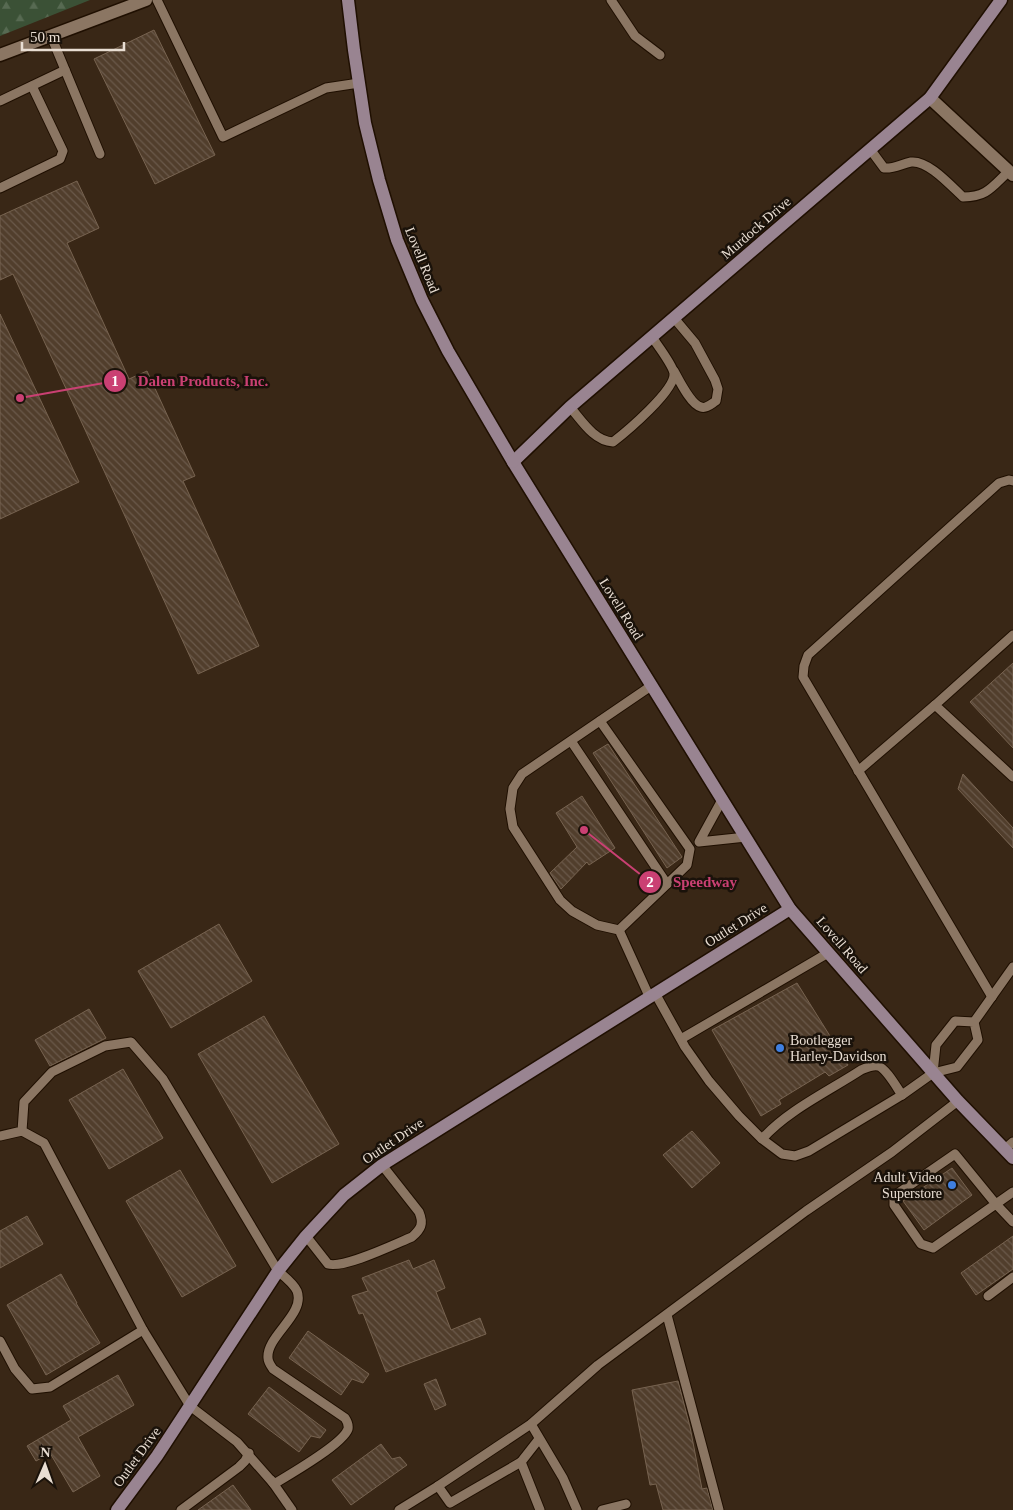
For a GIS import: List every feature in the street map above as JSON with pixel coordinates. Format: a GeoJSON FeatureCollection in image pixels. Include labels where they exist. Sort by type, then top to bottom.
{"type":"FeatureCollection","features":[{"type":"Feature","properties":{"kind":"main road","name":"Lovell Road"},"geometry":{"type":"LineString","coordinates":[[348,0],[367,133],[379,180],[397,240],[422,300],[448,351],[513,462],[790,909],[958,1101],[1010,1150]]}},
{"type":"Feature","properties":{"kind":"main road","name":"Murdock Drive"},"geometry":{"type":"LineString","coordinates":[[513,462],[570,407],[930,98],[1001,0]]}},
{"type":"Feature","properties":{"kind":"main road","name":"Outlet Drive"},"geometry":{"type":"LineString","coordinates":[[117,1510],[157,1456],[278,1270],[344,1195],[382,1165],[790,909]]}},
{"type":"Feature","properties":{"kind":"street"},"geometry":{"type":"LineString","coordinates":[[0,55],[146,0]]}},
{"type":"Feature","properties":{"kind":"street"},"geometry":{"type":"LineString","coordinates":[[930,98],[1011,173]]}},
{"type":"Feature","properties":{"kind":"lane"},"geometry":{"type":"LineString","coordinates":[[157,0],[223,137],[326,88],[359,83]]}},
{"type":"Feature","properties":{"kind":"lane"},"geometry":{"type":"LineString","coordinates":[[611,0],[635,36],[660,55]]}},
{"type":"Feature","properties":{"kind":"lane"},"geometry":{"type":"LineString","coordinates":[[50,36],[100,154]]}},
{"type":"Feature","properties":{"kind":"lane"},"geometry":{"type":"LineString","coordinates":[[0,101],[65,70]]}},
{"type":"Feature","properties":{"kind":"lane"},"geometry":{"type":"LineString","coordinates":[[0,188],[60,159],[63,151],[32,86]]}},
{"type":"Feature","properties":{"kind":"lane"},"geometry":{"type":"LineString","coordinates":[[870,149],[884,168],[891,169],[918,161],[927,165],[962,196],[976,197],[986,193],[1011,173]]}},
{"type":"Feature","properties":{"kind":"lane"},"geometry":{"type":"LineString","coordinates":[[652,337],[693,402],[700,407],[707,407],[716,401],[718,389],[715,380],[695,343],[674,318]]}},
{"type":"Feature","properties":{"kind":"lane"},"geometry":{"type":"LineString","coordinates":[[570,407],[593,433],[604,442],[613,442],[636,424],[670,386],[674,378],[674,370]]}},
{"type":"Feature","properties":{"kind":"lane"},"geometry":{"type":"LineString","coordinates":[[992,997],[803,677],[808,655],[999,483],[1009,480],[1013,481]]}},
{"type":"Feature","properties":{"kind":"lane"},"geometry":{"type":"LineString","coordinates":[[858,771],[1013,635]]}},
{"type":"Feature","properties":{"kind":"lane"},"geometry":{"type":"LineString","coordinates":[[619,930],[596,925],[572,911],[560,900],[513,827],[510,809],[513,788],[522,774],[651,686]]}},
{"type":"Feature","properties":{"kind":"lane"},"geometry":{"type":"LineString","coordinates":[[935,705],[1013,777]]}},
{"type":"Feature","properties":{"kind":"lane"},"geometry":{"type":"LineString","coordinates":[[600,721],[690,849]]}},
{"type":"Feature","properties":{"kind":"lane"},"geometry":{"type":"LineString","coordinates":[[571,741],[667,884]]}},
{"type":"Feature","properties":{"kind":"lane"},"geometry":{"type":"LineString","coordinates":[[619,930],[687,865],[690,849],[699,842],[722,800]]}},
{"type":"Feature","properties":{"kind":"lane"},"geometry":{"type":"LineString","coordinates":[[699,842],[746,837]]}},
{"type":"Feature","properties":{"kind":"lane"},"geometry":{"type":"LineString","coordinates":[[619,930],[652,994],[709,1081],[762,1139],[782,1154],[795,1156],[809,1151],[902,1095],[933,1073],[956,1067],[978,1040],[974,1022],[1013,968]]}},
{"type":"Feature","properties":{"kind":"lane"},"geometry":{"type":"LineString","coordinates":[[679,1037],[828,953]]}},
{"type":"Feature","properties":{"kind":"lane"},"geometry":{"type":"LineString","coordinates":[[933,1073],[936,1045],[955,1020],[974,1022]]}},
{"type":"Feature","properties":{"kind":"lane"},"geometry":{"type":"LineString","coordinates":[[22,1131],[24,1102],[52,1072],[105,1046],[131,1042],[163,1079],[278,1270],[296,1289],[298,1299],[294,1311],[270,1348],[268,1359],[273,1369],[337,1412],[348,1423],[348,1428],[340,1439],[303,1466],[272,1481]]}},
{"type":"Feature","properties":{"kind":"lane"},"geometry":{"type":"LineString","coordinates":[[762,1139],[774,1126],[789,1115],[861,1070],[870,1067],[877,1066],[884,1069],[902,1095]]}},
{"type":"Feature","properties":{"kind":"lane"},"geometry":{"type":"LineString","coordinates":[[399,1510],[530,1424],[598,1365],[806,1211],[892,1152],[958,1101]]}},
{"type":"Feature","properties":{"kind":"lane"},"geometry":{"type":"LineString","coordinates":[[0,1136],[22,1131],[44,1143],[143,1330],[190,1406],[249,1453],[292,1510]]}},
{"type":"Feature","properties":{"kind":"lane"},"geometry":{"type":"LineString","coordinates":[[1013,1192],[995,1203],[933,1248],[921,1244],[894,1205],[897,1194],[955,1154],[995,1203],[1013,1222]]}},
{"type":"Feature","properties":{"kind":"lane"},"geometry":{"type":"LineString","coordinates":[[306,1236],[328,1264],[334,1265],[346,1263],[412,1237],[420,1230],[422,1219],[419,1212],[382,1165]]}},
{"type":"Feature","properties":{"kind":"lane"},"geometry":{"type":"LineString","coordinates":[[988,1296],[1013,1277]]}},
{"type":"Feature","properties":{"kind":"lane"},"geometry":{"type":"LineString","coordinates":[[667,1315],[719,1510]]}},
{"type":"Feature","properties":{"kind":"lane"},"geometry":{"type":"LineString","coordinates":[[0,1341],[15,1368],[32,1389],[50,1387],[143,1330]]}},
{"type":"Feature","properties":{"kind":"lane"},"geometry":{"type":"LineString","coordinates":[[530,1424],[563,1478],[577,1510]]}},
{"type":"Feature","properties":{"kind":"lane"},"geometry":{"type":"LineString","coordinates":[[438,1486],[450,1503],[521,1462],[539,1439]]}},
{"type":"Feature","properties":{"kind":"lane"},"geometry":{"type":"LineString","coordinates":[[181,1510],[239,1468],[249,1453]]}},
{"type":"Feature","properties":{"kind":"lane"},"geometry":{"type":"LineString","coordinates":[[521,1462],[540,1510]]}},
{"type":"Feature","properties":{"kind":"lane"},"geometry":{"type":"LineString","coordinates":[[602,1510],[626,1504]]}},
{"type":"Feature","properties":{"kind":"green space"},"geometry":{"type":"Polygon","coordinates":[[[0,0],[90,0],[0,36],[0,0]]]}},
{"type":"Feature","properties":{"kind":"building"},"geometry":{"type":"Polygon","coordinates":[[[154,30],[215,155],[155,184],[94,59],[154,30]]]}},
{"type":"Feature","properties":{"kind":"building"},"geometry":{"type":"Polygon","coordinates":[[[77,181],[99,228],[67,243],[129,379],[147,371],[195,476],[183,481],[259,646],[198,674],[13,274],[0,280],[0,216],[77,181]]]}},
{"type":"Feature","properties":{"kind":"building"},"geometry":{"type":"Polygon","coordinates":[[[0,314],[79,482],[0,519],[0,314]]]}},
{"type":"Feature","properties":{"kind":"building"},"geometry":{"type":"Polygon","coordinates":[[[1013,663],[1013,748],[970,702],[1013,663]]]}},
{"type":"Feature","properties":{"kind":"building"},"geometry":{"type":"Polygon","coordinates":[[[608,744],[682,857],[667,868],[593,753],[608,744]]]}},
{"type":"Feature","properties":{"kind":"building"},"geometry":{"type":"Polygon","coordinates":[[[963,774],[1013,828],[1013,848],[958,789],[963,774]]]}},
{"type":"Feature","properties":{"kind":"building"},"geometry":{"type":"Polygon","coordinates":[[[582,796],[615,848],[589,865],[587,862],[561,889],[550,873],[577,847],[556,813],[582,796]]]}},
{"type":"Feature","properties":{"kind":"building"},"geometry":{"type":"Polygon","coordinates":[[[219,924],[252,981],[171,1028],[138,971],[219,924]]]}},
{"type":"Feature","properties":{"kind":"building","name":"Bootlegger Harley-Davidson"},"geometry":{"type":"Polygon","coordinates":[[[797,983],[848,1065],[829,1076],[825,1072],[779,1100],[781,1104],[761,1116],[712,1030],[797,983]]]}},
{"type":"Feature","properties":{"kind":"building"},"geometry":{"type":"Polygon","coordinates":[[[89,1009],[106,1038],[50,1066],[35,1040],[89,1009]]]}},
{"type":"Feature","properties":{"kind":"building"},"geometry":{"type":"Polygon","coordinates":[[[264,1016],[339,1144],[272,1183],[198,1054],[264,1016]]]}},
{"type":"Feature","properties":{"kind":"building"},"geometry":{"type":"Polygon","coordinates":[[[123,1069],[163,1138],[109,1169],[69,1100],[123,1069]]]}},
{"type":"Feature","properties":{"kind":"building"},"geometry":{"type":"Polygon","coordinates":[[[692,1131],[720,1163],[692,1188],[663,1155],[692,1131]]]}},
{"type":"Feature","properties":{"kind":"building"},"geometry":{"type":"Polygon","coordinates":[[[952,1168],[972,1195],[924,1230],[903,1201],[952,1168]]]}},
{"type":"Feature","properties":{"kind":"building"},"geometry":{"type":"Polygon","coordinates":[[[180,1170],[236,1266],[182,1297],[126,1201],[180,1170]]]}},
{"type":"Feature","properties":{"kind":"building"},"geometry":{"type":"Polygon","coordinates":[[[27,1216],[43,1244],[0,1268],[0,1231],[27,1216]]]}},
{"type":"Feature","properties":{"kind":"building"},"geometry":{"type":"Polygon","coordinates":[[[1013,1236],[1013,1269],[976,1295],[961,1273],[1013,1236]]]}},
{"type":"Feature","properties":{"kind":"building"},"geometry":{"type":"Polygon","coordinates":[[[409,1260],[413,1269],[434,1260],[445,1288],[436,1292],[451,1330],[480,1318],[486,1334],[386,1372],[363,1313],[359,1314],[352,1296],[368,1291],[362,1278],[409,1260]]]}},
{"type":"Feature","properties":{"kind":"building"},"geometry":{"type":"Polygon","coordinates":[[[61,1274],[100,1343],[46,1375],[7,1305],[61,1274]]]}},
{"type":"Feature","properties":{"kind":"building"},"geometry":{"type":"Polygon","coordinates":[[[308,1331],[369,1374],[363,1383],[352,1379],[341,1395],[289,1358],[308,1331]]]}},
{"type":"Feature","properties":{"kind":"building"},"geometry":{"type":"Polygon","coordinates":[[[118,1375],[134,1405],[78,1437],[100,1476],[73,1492],[50,1453],[36,1461],[27,1446],[71,1420],[63,1406],[118,1375]]]}},
{"type":"Feature","properties":{"kind":"building"},"geometry":{"type":"Polygon","coordinates":[[[436,1379],[446,1405],[435,1410],[424,1384],[436,1379]]]}},
{"type":"Feature","properties":{"kind":"building"},"geometry":{"type":"Polygon","coordinates":[[[678,1381],[690,1427],[702,1489],[707,1488],[713,1510],[663,1510],[656,1484],[650,1485],[632,1390],[678,1381]]]}},
{"type":"Feature","properties":{"kind":"building"},"geometry":{"type":"Polygon","coordinates":[[[269,1387],[326,1430],[320,1438],[311,1436],[299,1452],[248,1414],[269,1387]]]}},
{"type":"Feature","properties":{"kind":"building"},"geometry":{"type":"Polygon","coordinates":[[[381,1444],[392,1459],[400,1457],[407,1465],[351,1505],[332,1480],[381,1444]]]}},
{"type":"Feature","properties":{"kind":"building"},"geometry":{"type":"Polygon","coordinates":[[[233,1485],[251,1510],[198,1510],[233,1485]]]}},
{"type":"Feature","properties":{"kind":"place","name":"Dalen Products, Inc."},"geometry":{"type":"Point","coordinates":[20,398]}},
{"type":"Feature","properties":{"kind":"place","name":"Speedway"},"geometry":{"type":"Point","coordinates":[584,830]}},
{"type":"Feature","properties":{"kind":"place","name":"Bootlegger Harley-Davidson"},"geometry":{"type":"Point","coordinates":[780,1048]}},
{"type":"Feature","properties":{"kind":"place","name":"Adult Video Superstore"},"geometry":{"type":"Point","coordinates":[952,1185]}}]}
